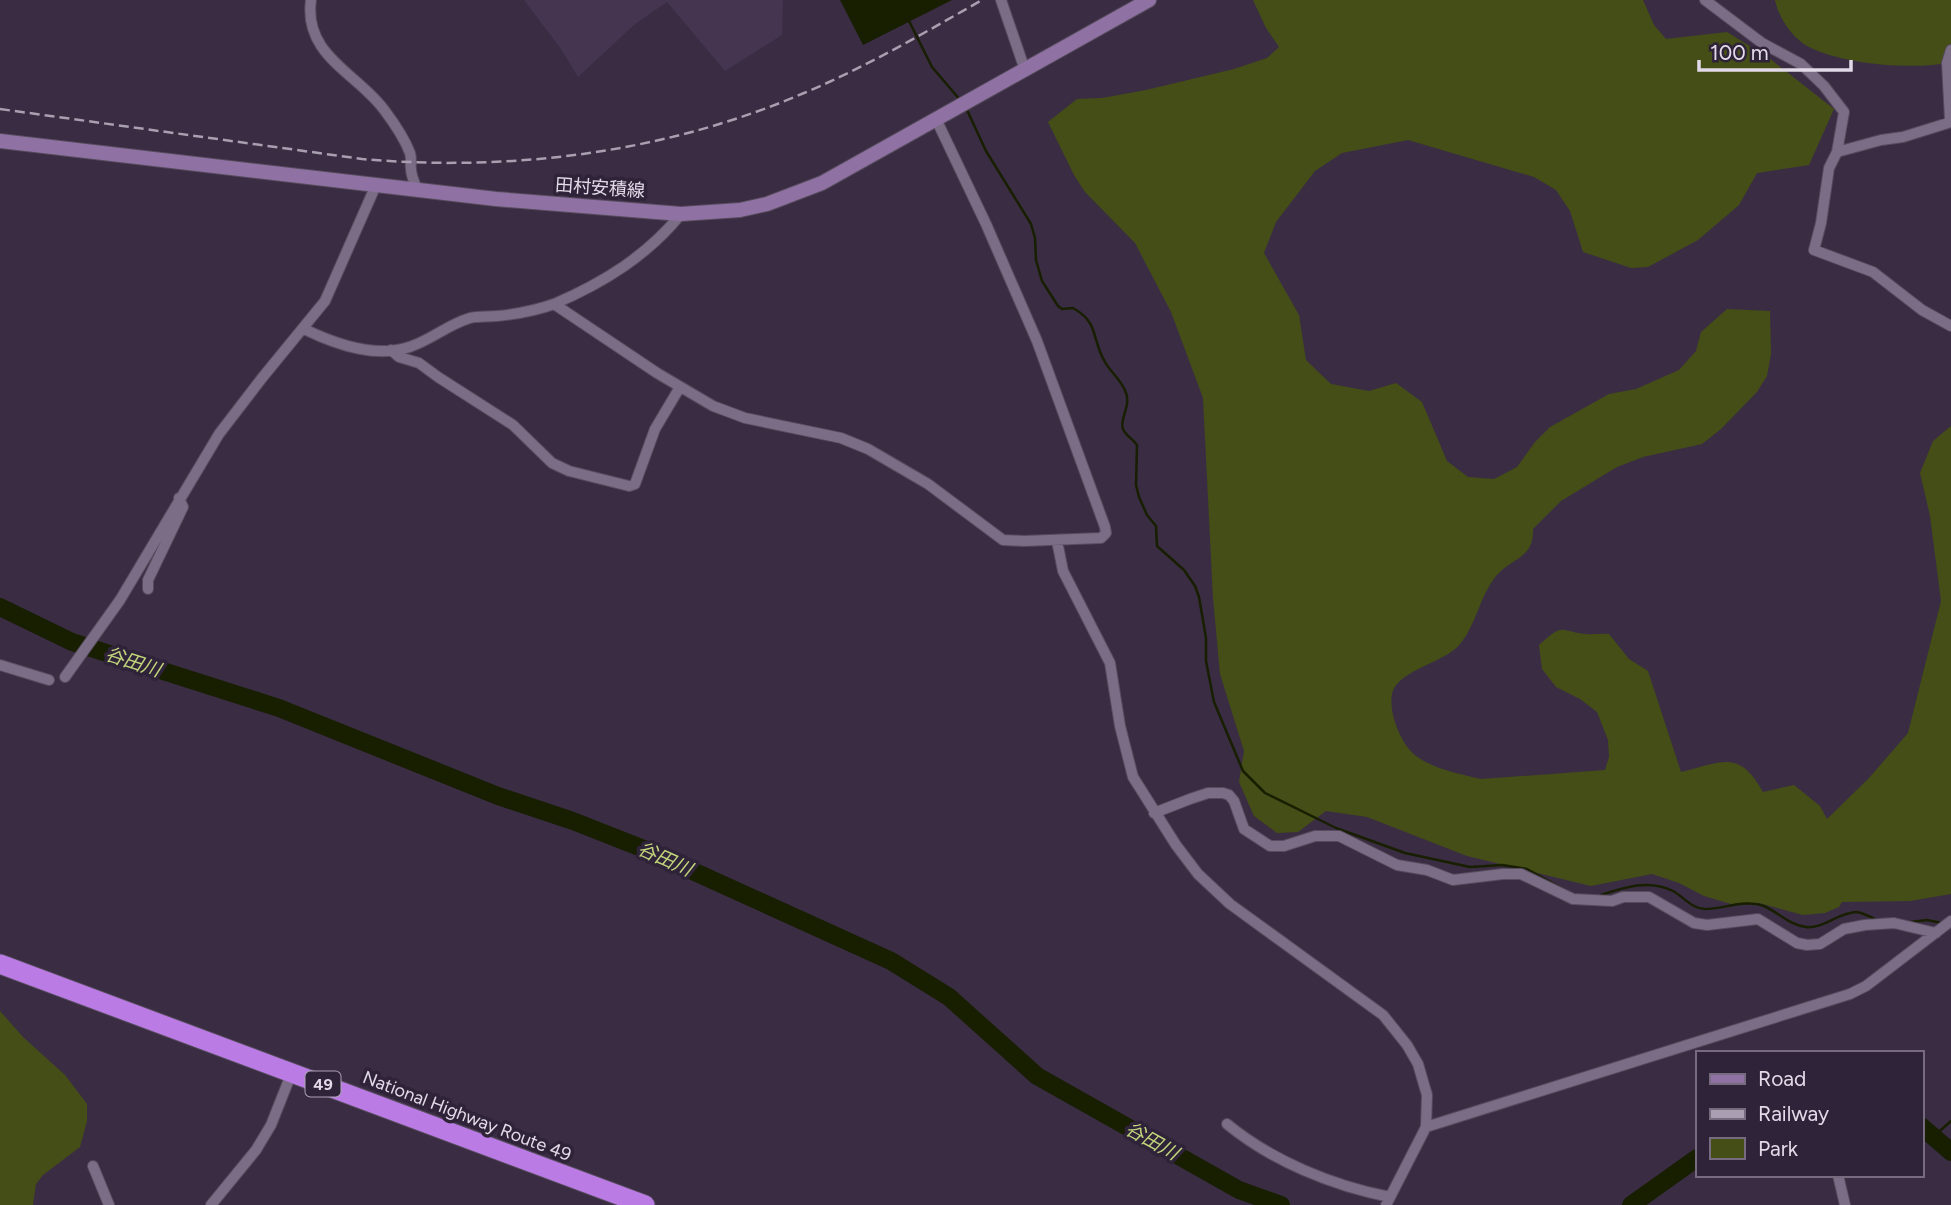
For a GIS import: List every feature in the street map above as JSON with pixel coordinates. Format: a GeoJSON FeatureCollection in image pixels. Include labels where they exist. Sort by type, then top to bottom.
{"type":"FeatureCollection","features":[{"type":"Feature","properties":{"kind":"highway","name":"National Highway Route 49"},"geometry":{"type":"LineString","coordinates":[[0,964],[645,1205]]}},
{"type":"Feature","properties":{"kind":"main road","name":"田村安積線"},"geometry":{"type":"LineString","coordinates":[[0,141],[520,201],[681,214],[740,209],[767,204],[822,183],[1149,0]]}},
{"type":"Feature","properties":{"kind":"street"},"geometry":{"type":"LineString","coordinates":[[312,0],[310,18],[322,47],[386,112],[410,153],[411,170],[417,190]]}},
{"type":"Feature","properties":{"kind":"street"},"geometry":{"type":"LineString","coordinates":[[1000,0],[1025,70]]}},
{"type":"Feature","properties":{"kind":"street"},"geometry":{"type":"LineString","coordinates":[[1705,0],[1762,43],[1801,64],[1824,86],[1844,112],[1837,152],[1829,168],[1814,250],[1873,272],[1915,306],[1951,326]]}},
{"type":"Feature","properties":{"kind":"street"},"geometry":{"type":"LineString","coordinates":[[1837,152],[1881,139],[1903,137],[1949,121],[1947,63],[1951,50]]}},
{"type":"Feature","properties":{"kind":"street"},"geometry":{"type":"LineString","coordinates":[[554,304],[680,387],[728,413],[841,438],[868,449],[919,478],[1003,540],[1057,541],[1101,538],[1106,533],[1105,527],[1038,341],[936,120]]}},
{"type":"Feature","properties":{"kind":"street"},"geometry":{"type":"LineString","coordinates":[[65,677],[120,600],[219,434],[325,301],[376,185]]}},
{"type":"Feature","properties":{"kind":"street"},"geometry":{"type":"LineString","coordinates":[[304,329],[329,341],[358,349],[391,350],[413,346],[442,329],[474,317],[529,312],[576,295],[634,261],[681,214]]}},
{"type":"Feature","properties":{"kind":"street"},"geometry":{"type":"LineString","coordinates":[[391,350],[399,357],[419,363],[513,425],[552,463],[569,471],[629,486],[635,484],[655,429],[680,387]]}},
{"type":"Feature","properties":{"kind":"street"},"geometry":{"type":"LineString","coordinates":[[148,589],[153,568],[183,508],[179,498]]}},
{"type":"Feature","properties":{"kind":"street"},"geometry":{"type":"LineString","coordinates":[[1057,541],[1063,571],[1110,663],[1128,762],[1133,777],[1154,813],[1193,868],[1219,895],[1388,1021],[1407,1045],[1422,1074],[1428,1109],[1426,1127],[1388,1201],[1306,1170],[1250,1143],[1227,1124]]}},
{"type":"Feature","properties":{"kind":"street"},"geometry":{"type":"LineString","coordinates":[[0,665],[49,680]]}},
{"type":"Feature","properties":{"kind":"street"},"geometry":{"type":"LineString","coordinates":[[1154,813],[1208,793],[1229,794],[1244,829],[1270,846],[1284,846],[1315,836],[1339,836],[1397,865],[1427,870],[1453,880],[1521,874],[1580,900],[1612,901],[1623,897],[1649,897],[1693,923],[1707,925],[1758,919],[1797,943],[1807,945],[1819,944],[1844,929],[1865,925],[1894,923],[1936,933]]}},
{"type":"Feature","properties":{"kind":"street"},"geometry":{"type":"LineString","coordinates":[[1426,1127],[1850,994],[1866,986],[1951,921]]}},
{"type":"Feature","properties":{"kind":"street"},"geometry":{"type":"LineString","coordinates":[[211,1205],[256,1150],[271,1125],[292,1072]]}},
{"type":"Feature","properties":{"kind":"street"},"geometry":{"type":"LineString","coordinates":[[93,1166],[109,1205]]}},
{"type":"Feature","properties":{"kind":"street"},"geometry":{"type":"LineString","coordinates":[[1838,1177],[1845,1205]]}},
{"type":"Feature","properties":{"kind":"shaded area"},"geometry":{"type":"Polygon","coordinates":[[[524,0],[783,0],[782,35],[725,71],[667,2],[635,24],[578,77],[561,49],[524,0]]]}},
{"type":"Feature","properties":{"kind":"shaded area"},"geometry":{"type":"Polygon","coordinates":[[[840,0],[952,0],[863,45],[840,0]]]}},
{"type":"Feature","properties":{"kind":"green space"},"geometry":{"type":"Polygon","coordinates":[[[1253,0],[1643,0],[1654,25],[1666,39],[1727,32],[1769,58],[1834,109],[1809,165],[1757,173],[1739,205],[1698,240],[1648,267],[1631,268],[1583,252],[1570,211],[1556,190],[1534,177],[1408,140],[1342,153],[1315,171],[1276,222],[1264,253],[1299,315],[1306,360],[1331,384],[1369,391],[1396,383],[1422,402],[1447,461],[1468,477],[1494,479],[1517,467],[1550,427],[1609,394],[1636,389],[1679,370],[1696,351],[1701,332],[1727,309],[1770,311],[1771,354],[1767,376],[1757,392],[1721,429],[1702,444],[1643,457],[1617,467],[1561,501],[1533,529],[1526,552],[1496,576],[1461,643],[1447,655],[1412,672],[1397,684],[1391,700],[1392,711],[1404,742],[1416,756],[1464,775],[1481,779],[1605,770],[1609,757],[1608,740],[1597,712],[1580,699],[1556,687],[1542,669],[1539,645],[1561,630],[1609,634],[1629,659],[1648,671],[1681,772],[1719,763],[1737,764],[1746,769],[1763,792],[1794,785],[1820,806],[1827,819],[1869,778],[1908,733],[1941,601],[1930,516],[1920,473],[1933,441],[1951,426],[1951,894],[1910,901],[1842,902],[1839,907],[1825,913],[1803,915],[1759,903],[1731,904],[1704,896],[1679,883],[1652,874],[1591,886],[1467,856],[1367,817],[1326,811],[1298,832],[1277,833],[1254,816],[1239,782],[1244,751],[1220,674],[1213,598],[1203,398],[1171,312],[1135,243],[1085,192],[1048,122],[1077,99],[1102,98],[1146,90],[1234,69],[1267,58],[1279,47],[1266,28],[1253,0]]]}},
{"type":"Feature","properties":{"kind":"green space"},"geometry":{"type":"Polygon","coordinates":[[[1775,0],[1951,0],[1951,43],[1946,63],[1914,66],[1877,64],[1823,53],[1809,47],[1792,33],[1779,13],[1775,0]]]}},
{"type":"Feature","properties":{"kind":"green space"},"geometry":{"type":"Polygon","coordinates":[[[0,1011],[23,1037],[65,1075],[87,1104],[87,1121],[80,1147],[43,1175],[36,1184],[33,1205],[0,1205],[0,1011]]]}},
{"type":"Feature","properties":{"kind":"waterway"},"geometry":{"type":"LineString","coordinates":[[908,19],[932,67],[961,101]]}},
{"type":"Feature","properties":{"kind":"waterway"},"geometry":{"type":"LineString","coordinates":[[967,110],[986,151],[1031,224],[1042,281],[1058,306],[1062,309],[1073,308],[1087,320],[1105,362],[1124,388],[1127,403],[1122,425],[1126,434],[1137,445],[1136,485],[1139,497],[1147,515],[1156,526],[1157,546],[1184,570],[1195,586],[1206,638],[1206,661],[1214,702],[1243,771],[1265,793],[1336,828],[1405,853],[1470,867],[1502,865],[1527,869],[1567,891]]}},
{"type":"Feature","properties":{"kind":"waterway","name":"谷田川"},"geometry":{"type":"LineString","coordinates":[[0,607],[72,642],[279,708],[498,796],[644,849],[891,961],[949,997],[1037,1076],[1239,1190],[1281,1205]]}},
{"type":"Feature","properties":{"kind":"waterway"},"geometry":{"type":"LineString","coordinates":[[1601,895],[1628,887],[1655,885],[1673,891],[1700,908],[1757,904],[1806,927],[1819,926],[1857,912],[1877,920]]}},
{"type":"Feature","properties":{"kind":"waterway"},"geometry":{"type":"LineString","coordinates":[[1911,922],[1927,920],[1942,923]]}},
{"type":"Feature","properties":{"kind":"waterway"},"geometry":{"type":"LineString","coordinates":[[1933,1137],[1951,1121]]}},
{"type":"Feature","properties":{"kind":"waterway","name":"谷田川"},"geometry":{"type":"LineString","coordinates":[[1923,1128],[1951,1152]]}},
{"type":"Feature","properties":{"kind":"waterway","name":"谷田川"},"geometry":{"type":"LineString","coordinates":[[1631,1205],[1696,1159]]}},
{"type":"Feature","properties":{"kind":"railway"},"geometry":{"type":"LineString","coordinates":[[0,109],[362,159],[474,163],[531,160],[642,144],[751,114],[850,72],[982,0]]}}]}
